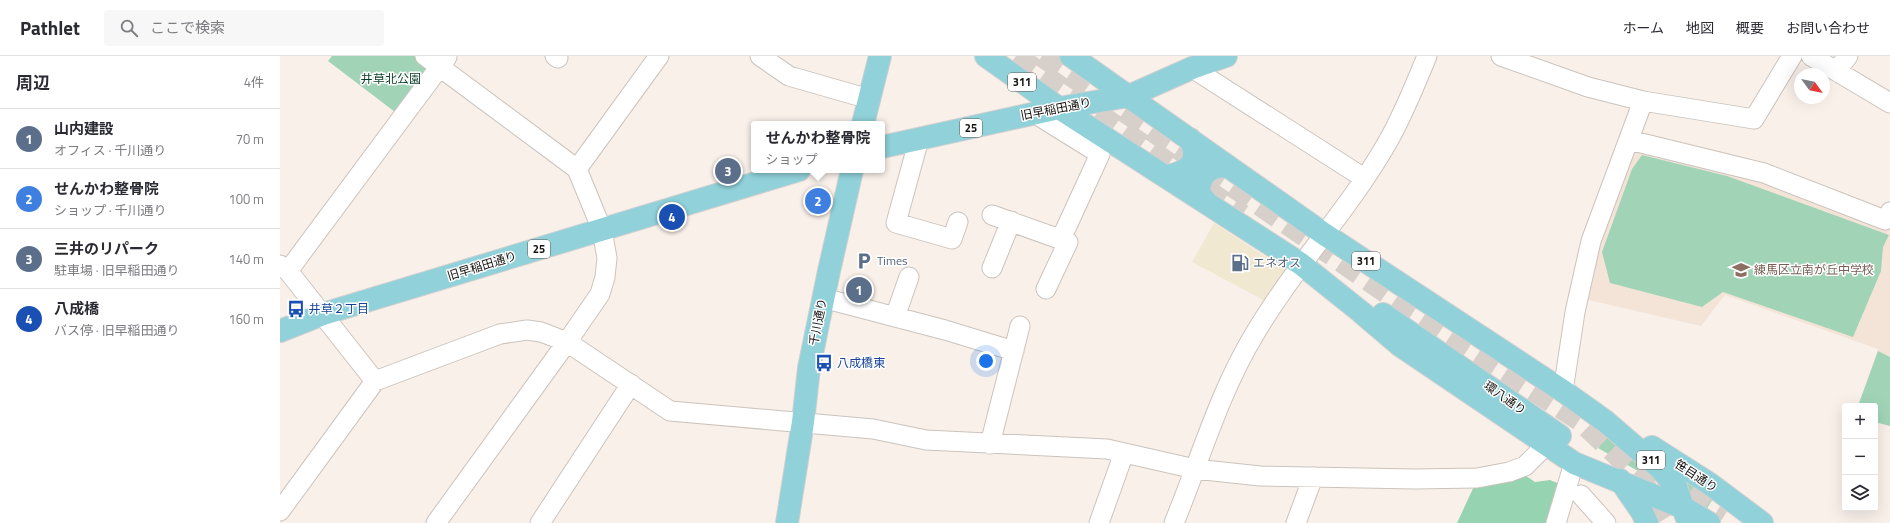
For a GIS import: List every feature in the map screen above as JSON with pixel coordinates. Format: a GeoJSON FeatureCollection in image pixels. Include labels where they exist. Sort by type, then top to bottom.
{"type":"FeatureCollection","features":[{"type":"Feature","properties":{"kind":"main road"},"geometry":{"type":"LineString","coordinates":[[864,121],[880,56]]}},
{"type":"Feature","properties":{"kind":"main road","name":"311"},"geometry":{"type":"LineString","coordinates":[[986,56],[1059,108],[1167,176],[1301,264],[1362,312],[1401,346],[1546,445],[1574,463],[1623,482]]}},
{"type":"Feature","properties":{"kind":"main road","name":"311"},"geometry":{"type":"LineString","coordinates":[[1071,56],[1324,234],[1563,391],[1605,421],[1661,469],[1676,487],[1686,515]]}},
{"type":"Feature","properties":{"kind":"main road","name":"旧早稲田通り"},"geometry":{"type":"LineString","coordinates":[[885,146],[1034,113],[1129,96],[1218,57]]}},
{"type":"Feature","properties":{"kind":"main road"},"geometry":{"type":"LineString","coordinates":[[1167,176],[1179,174],[1190,166],[1195,156],[1195,149],[1190,139]]}},
{"type":"Feature","properties":{"kind":"main road"},"geometry":{"type":"LineString","coordinates":[[1206,202],[1199,192],[1202,178],[1206,171],[1221,166],[1229,167]]}},
{"type":"Feature","properties":{"kind":"main road","name":"旧早稲田通り"},"geometry":{"type":"LineString","coordinates":[[280,330],[323,314],[790,173]]}},
{"type":"Feature","properties":{"kind":"main road","name":"千川通り"},"geometry":{"type":"LineString","coordinates":[[787,523],[803,422],[809,368],[851,173]]}},
{"type":"Feature","properties":{"kind":"main road","name":"環八通り"},"geometry":{"type":"LineString","coordinates":[[1346,288],[1596,460],[1623,482],[1647,523]]}},
{"type":"Feature","properties":{"kind":"main road","name":"笹目通り"},"geometry":{"type":"LineString","coordinates":[[1605,421],[1642,441],[1710,484],[1762,523]]}},
{"type":"Feature","properties":{"kind":"main road"},"geometry":{"type":"LineString","coordinates":[[1623,482],[1686,515],[1724,520]]}},
{"type":"Feature","properties":{"kind":"street"},"geometry":{"type":"LineString","coordinates":[[577,169],[659,56]]}},
{"type":"Feature","properties":{"kind":"street"},"geometry":{"type":"LineString","coordinates":[[760,56],[789,76],[869,99]]}},
{"type":"Feature","properties":{"kind":"street"},"geometry":{"type":"LineString","coordinates":[[1174,523],[1234,369],[1255,333],[1301,264],[1364,178],[1391,137],[1427,56]]}},
{"type":"Feature","properties":{"kind":"street"},"geometry":{"type":"LineString","coordinates":[[1501,56],[1588,87],[1643,101],[1754,119],[1792,56]]}},
{"type":"Feature","properties":{"kind":"street"},"geometry":{"type":"LineString","coordinates":[[1812,56],[1890,103]]}},
{"type":"Feature","properties":{"kind":"street"},"geometry":{"type":"LineString","coordinates":[[1836,71],[1848,56]]}},
{"type":"Feature","properties":{"kind":"street"},"geometry":{"type":"LineString","coordinates":[[375,381],[323,314],[284,268],[437,60],[577,169],[602,230],[607,258],[605,277],[600,294],[436,523]]}},
{"type":"Feature","properties":{"kind":"street"},"geometry":{"type":"LineString","coordinates":[[1192,68],[1364,178]]}},
{"type":"Feature","properties":{"kind":"street"},"geometry":{"type":"LineString","coordinates":[[1563,391],[1575,312],[1591,241],[1643,101]]}},
{"type":"Feature","properties":{"kind":"street"},"geometry":{"type":"LineString","coordinates":[[1034,113],[1100,154],[1061,239]]}},
{"type":"Feature","properties":{"kind":"street"},"geometry":{"type":"LineString","coordinates":[[919,139],[896,223],[952,239],[958,222]]}},
{"type":"Feature","properties":{"kind":"street"},"geometry":{"type":"LineString","coordinates":[[1629,140],[1764,172],[1885,220],[1888,219],[1890,212]]}},
{"type":"Feature","properties":{"kind":"street"},"geometry":{"type":"LineString","coordinates":[[992,215],[1068,242],[1046,289]]}},
{"type":"Feature","properties":{"kind":"street"},"geometry":{"type":"LineString","coordinates":[[992,268],[1011,221]]}},
{"type":"Feature","properties":{"kind":"street"},"geometry":{"type":"LineString","coordinates":[[895,317],[909,277]]}},
{"type":"Feature","properties":{"kind":"street"},"geometry":{"type":"LineString","coordinates":[[823,298],[945,330],[1014,351]]}},
{"type":"Feature","properties":{"kind":"street"},"geometry":{"type":"LineString","coordinates":[[990,444],[1020,326]]}},
{"type":"Feature","properties":{"kind":"street"},"geometry":{"type":"LineString","coordinates":[[280,511],[375,381],[500,334],[527,330],[541,332],[567,342],[670,411],[873,429],[926,440],[1107,449],[1195,469],[1260,476],[1415,479],[1477,478],[1510,472],[1526,466],[1546,445]]}},
{"type":"Feature","properties":{"kind":"street"},"geometry":{"type":"LineString","coordinates":[[540,523],[631,384]]}},
{"type":"Feature","properties":{"kind":"street"},"geometry":{"type":"LineString","coordinates":[[1099,523],[1124,453]]}},
{"type":"Feature","properties":{"kind":"street"},"geometry":{"type":"LineString","coordinates":[[1556,523],[1574,463]]}},
{"type":"Feature","properties":{"kind":"street"},"geometry":{"type":"LineString","coordinates":[[1296,523],[1313,477]]}},
{"type":"Feature","properties":{"kind":"street"},"geometry":{"type":"LineString","coordinates":[[1582,495],[1606,523]]}},
{"type":"Feature","properties":{"kind":"shaded area","name":"練馬区立南が丘中学校"},"geometry":{"type":"Polygon","coordinates":[[[1634,144],[1765,178],[1890,226],[1890,426],[1878,423],[1878,403],[1859,403],[1878,349],[1725,295],[1701,326],[1584,299],[1598,244],[1634,144]]]}},
{"type":"Feature","properties":{"kind":"shaded area"},"geometry":{"type":"Polygon","coordinates":[[[1214,223],[1286,270],[1265,301],[1192,262],[1214,223]]]}},
{"type":"Feature","properties":{"kind":"green space","name":"井草北公園"},"geometry":{"type":"Polygon","coordinates":[[[332,56],[416,56],[426,63],[426,70],[395,112],[328,61],[332,56]]]}},
{"type":"Feature","properties":{"kind":"green space","name":"練馬区立南が丘中学校"},"geometry":{"type":"Polygon","coordinates":[[[1642,155],[1727,176],[1889,235],[1883,247],[1881,271],[1853,337],[1723,292],[1702,307],[1610,283],[1602,252],[1632,169],[1642,155]]]}},
{"type":"Feature","properties":{"kind":"green space"},"geometry":{"type":"Polygon","coordinates":[[[1878,351],[1890,357],[1890,426],[1878,423],[1878,403],[1859,403],[1878,351]]]}},
{"type":"Feature","properties":{"kind":"green space"},"geometry":{"type":"Polygon","coordinates":[[[1607,434],[1662,485],[1598,448],[1607,434]]]}},
{"type":"Feature","properties":{"kind":"green space"},"geometry":{"type":"Polygon","coordinates":[[[1522,473],[1535,482],[1550,480],[1562,485],[1551,523],[1457,523],[1476,482],[1522,473]]]}},
{"type":"Feature","properties":{"kind":"green space"},"geometry":{"type":"Polygon","coordinates":[[[1683,476],[1716,494],[1706,510],[1693,500],[1683,476]]]}},
{"type":"Feature","properties":{"kind":"tunnel"},"geometry":{"type":"LineString","coordinates":[[1016,56],[1242,215]]}},
{"type":"Feature","properties":{"kind":"tunnel"},"geometry":{"type":"LineString","coordinates":[[1042,56],[1413,311],[1581,421],[1637,474],[1668,523]]}},
{"type":"Feature","properties":{"kind":"tunnel"},"geometry":{"type":"LineString","coordinates":[[1663,473],[1726,513]]}},
{"type":"Feature","properties":{"kind":"place","name":"三井のリパーク"},"geometry":{"type":"Point","coordinates":[728,171]}},
{"type":"Feature","properties":{"kind":"place","name":"せんかわ整骨院"},"geometry":{"type":"Point","coordinates":[818,201]}},
{"type":"Feature","properties":{"kind":"place","name":"八成橋"},"geometry":{"type":"Point","coordinates":[672,217]}},
{"type":"Feature","properties":{"kind":"place","name":"Times"},"geometry":{"type":"Point","coordinates":[864,261]}},
{"type":"Feature","properties":{"kind":"place","name":"エネオス"},"geometry":{"type":"Point","coordinates":[1240,263]}},
{"type":"Feature","properties":{"kind":"place","name":"練馬区立南が丘中学校"},"geometry":{"type":"Point","coordinates":[1741,270]}},
{"type":"Feature","properties":{"kind":"place","name":"山内建設"},"geometry":{"type":"Point","coordinates":[859,290]}},
{"type":"Feature","properties":{"kind":"place","name":"井草２丁目"},"geometry":{"type":"Point","coordinates":[296,309]}},
{"type":"Feature","properties":{"kind":"place","name":"八成橋東"},"geometry":{"type":"Point","coordinates":[824,363]}}]}
